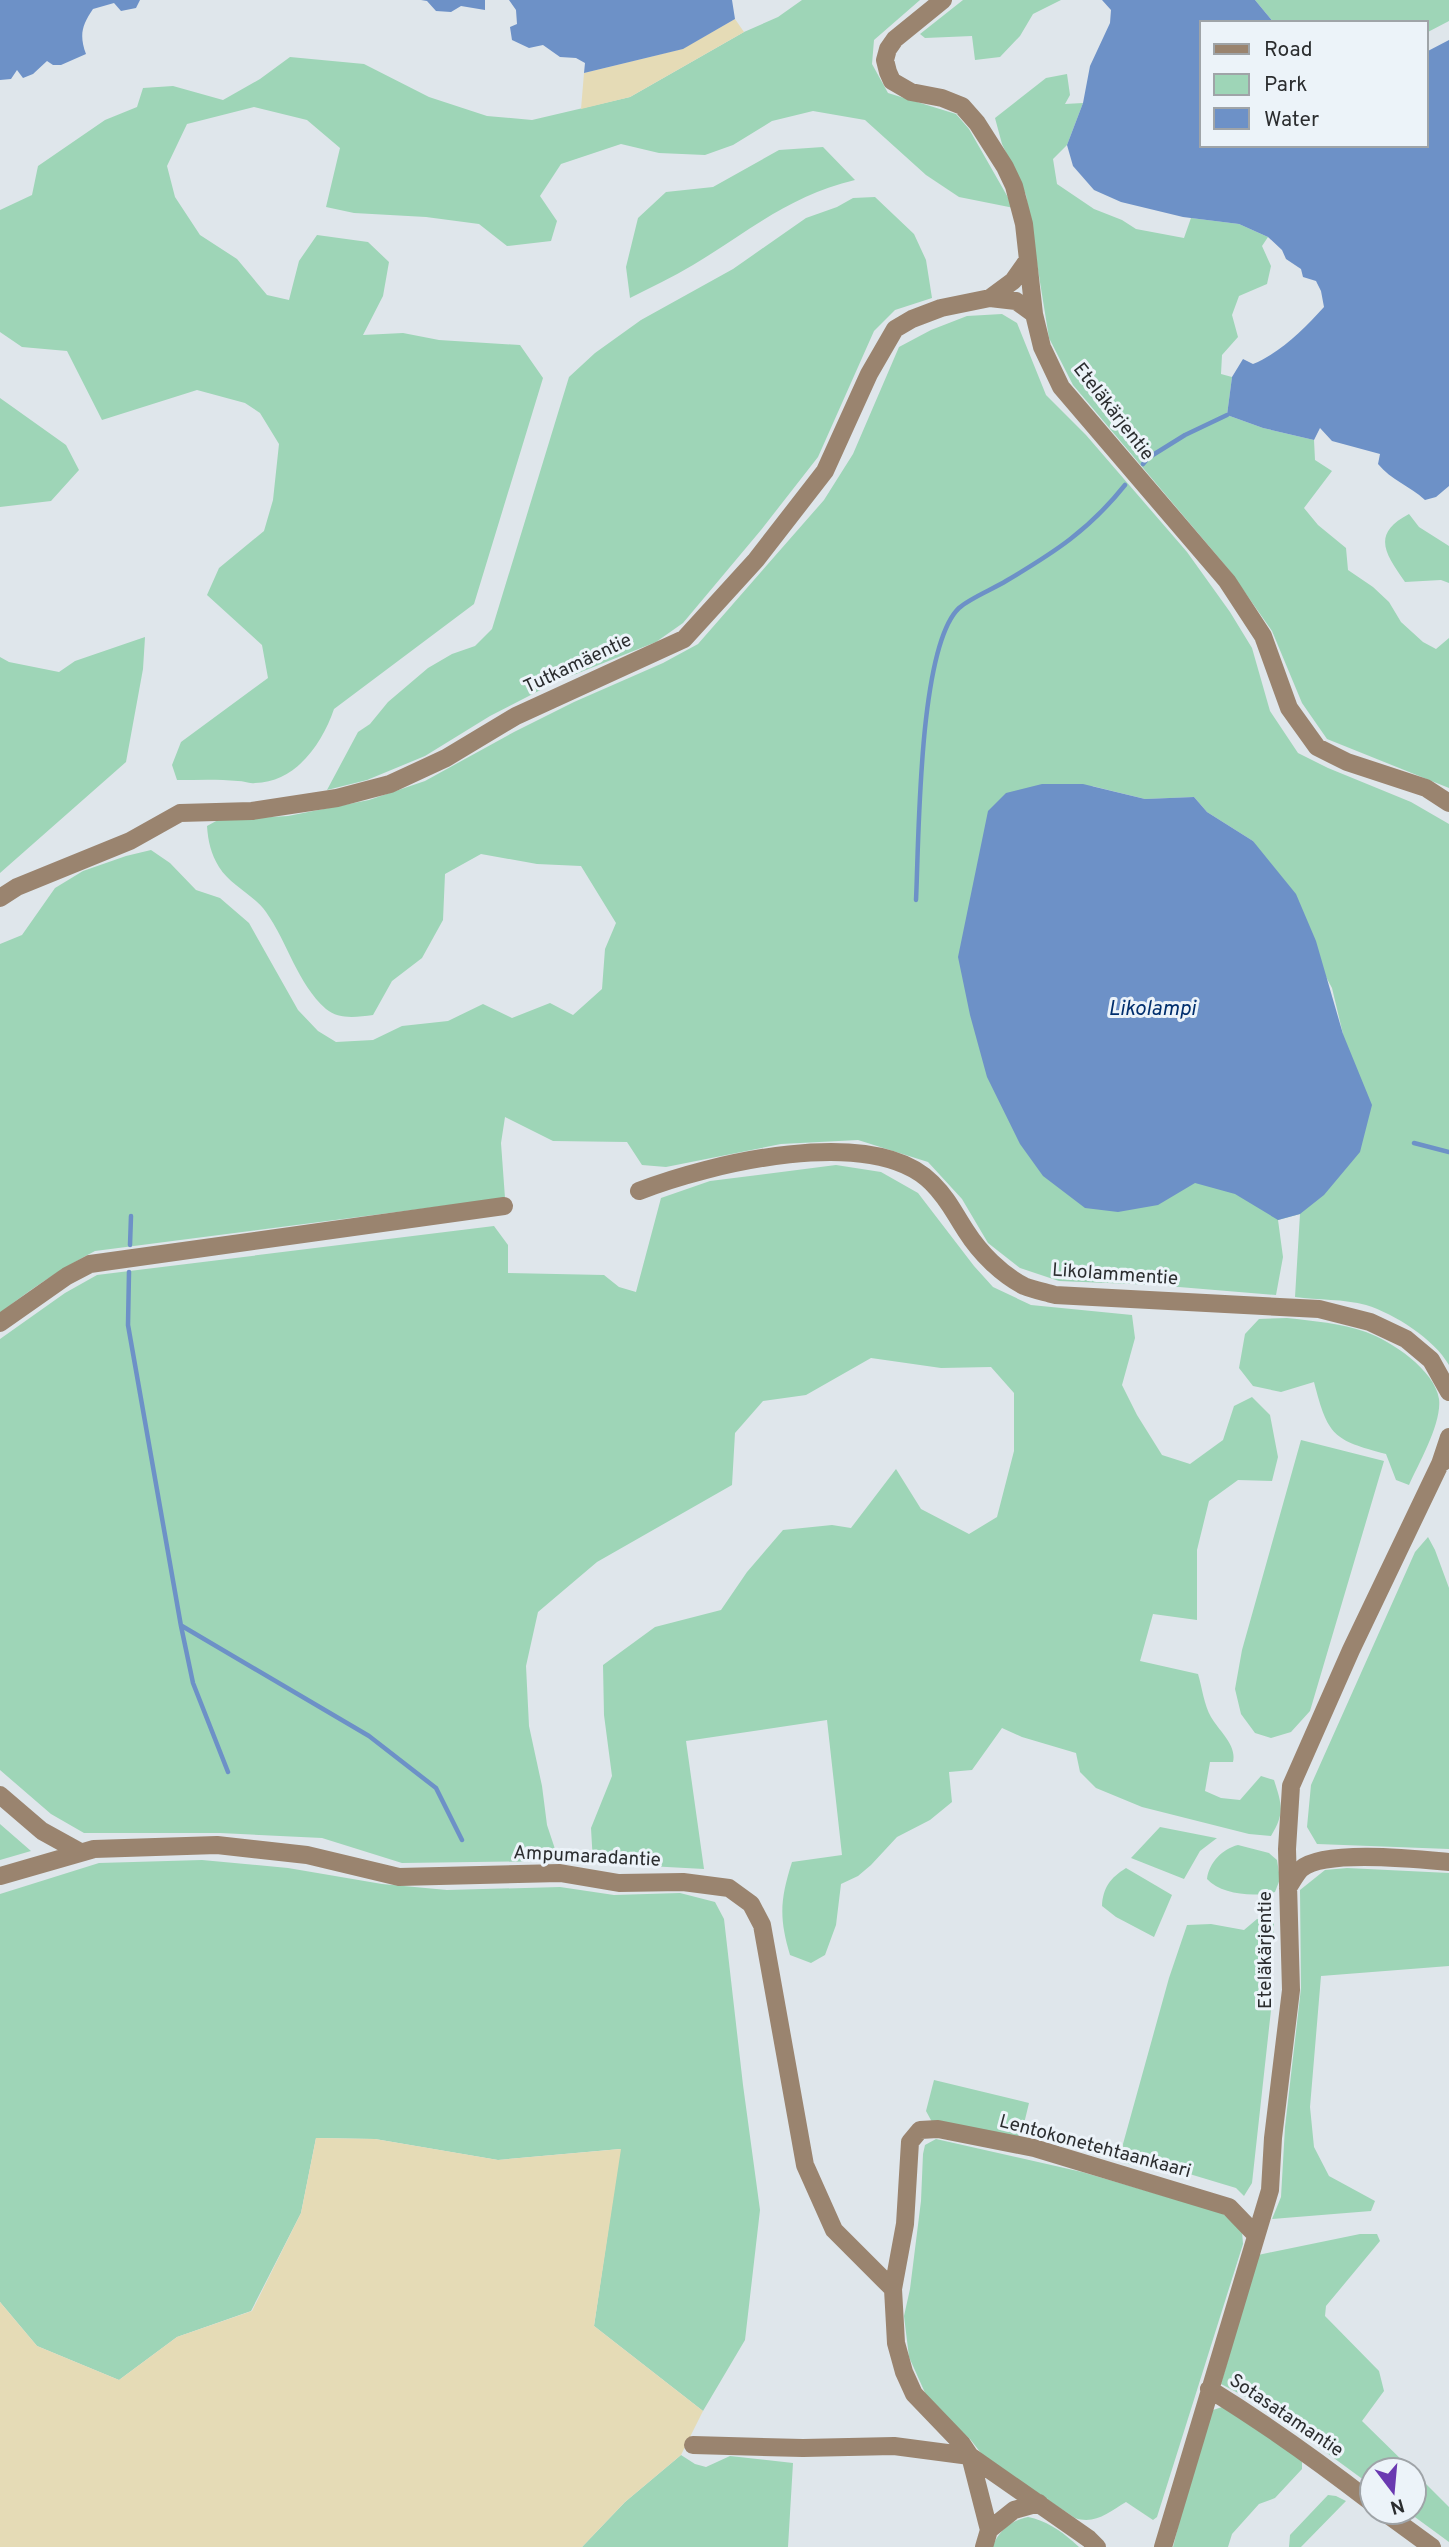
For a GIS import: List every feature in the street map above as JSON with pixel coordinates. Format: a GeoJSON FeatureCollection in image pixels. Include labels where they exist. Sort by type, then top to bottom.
{"type":"FeatureCollection","features":[{"type":"Feature","properties":{"kind":"street","name":"Eteläkärjentie"},"geometry":{"type":"LineString","coordinates":[[943,0],[895,38],[885,60],[888,72],[892,81],[911,92],[942,98],[962,106],[977,123],[1005,167],[1014,186],[1024,224],[1034,314],[1042,347],[1061,387],[1227,581],[1264,636],[1289,708],[1317,747],[1347,762],[1426,788],[1449,803]]}},
{"type":"Feature","properties":{"kind":"street"},"geometry":{"type":"LineString","coordinates":[[990,298],[1013,281],[1027,261]]}},
{"type":"Feature","properties":{"kind":"street","name":"Tutkamäentie"},"geometry":{"type":"LineString","coordinates":[[0,898],[17,887],[130,841],[180,813],[252,811],[337,798],[390,784],[446,758],[516,716],[684,639],[756,560],[825,471],[869,374],[895,329],[941,308],[990,298],[1016,301],[1034,314]]}},
{"type":"Feature","properties":{"kind":"street","name":"Likolammentie"},"geometry":{"type":"LineString","coordinates":[[639,1191],[661,1181],[739,1161],[768,1157],[860,1153],[888,1159],[911,1167],[930,1181],[951,1203],[983,1255],[1024,1286],[1055,1295],[1319,1309],[1370,1322],[1406,1339],[1431,1360],[1449,1392]]}},
{"type":"Feature","properties":{"kind":"street"},"geometry":{"type":"LineString","coordinates":[[0,1323],[67,1276],[90,1265],[505,1206]]}},
{"type":"Feature","properties":{"kind":"street"},"geometry":{"type":"LineString","coordinates":[[1444,1461],[1449,1437]]}},
{"type":"Feature","properties":{"kind":"street","name":"Eteläkärjentie"},"geometry":{"type":"LineString","coordinates":[[1163,2547],[1270,2190],[1273,2138],[1290,1990],[1287,1849],[1291,1786],[1351,1650],[1444,1461]]}},
{"type":"Feature","properties":{"kind":"street"},"geometry":{"type":"LineString","coordinates":[[0,1795],[42,1831],[80,1852]]}},
{"type":"Feature","properties":{"kind":"street","name":"Ampumaradantie"},"geometry":{"type":"LineString","coordinates":[[0,1876],[94,1849],[217,1845],[307,1855],[399,1877],[560,1873],[619,1883],[682,1882],[729,1888],[751,1904],[762,1925],[805,2165],[834,2230],[893,2289]]}},
{"type":"Feature","properties":{"kind":"street"},"geometry":{"type":"LineString","coordinates":[[1288,1888],[1302,1869],[1320,1859],[1345,1857],[1449,1862]]}},
{"type":"Feature","properties":{"kind":"street","name":"Lentokonetehtaankaari"},"geometry":{"type":"LineString","coordinates":[[1097,2547],[970,2456],[962,2444],[914,2394],[904,2372],[896,2343],[893,2289],[905,2224],[910,2142],[920,2130],[938,2129],[1034,2148],[1229,2207],[1255,2234]]}},
{"type":"Feature","properties":{"kind":"street","name":"Sotasatamantie"},"geometry":{"type":"LineString","coordinates":[[1209,2389],[1301,2448],[1358,2492]]}},
{"type":"Feature","properties":{"kind":"street"},"geometry":{"type":"LineString","coordinates":[[693,2445],[803,2448],[894,2446],[970,2456],[987,2539]]}},
{"type":"Feature","properties":{"kind":"street"},"geometry":{"type":"LineString","coordinates":[[987,2539],[1014,2510],[1039,2503]]}},
{"type":"Feature","properties":{"kind":"street"},"geometry":{"type":"LineString","coordinates":[[1403,2526],[1432,2547]]}},
{"type":"Feature","properties":{"kind":"green space"},"geometry":{"type":"Polygon","coordinates":[[[802,0],[920,0],[874,40],[872,64],[888,93],[956,114],[969,129],[1014,208],[959,197],[926,175],[865,120],[813,111],[772,121],[733,145],[705,155],[659,153],[621,144],[561,164],[540,196],[557,221],[551,241],[507,246],[479,224],[426,217],[354,213],[326,207],[340,148],[307,120],[254,107],[187,124],[167,166],[175,197],[200,235],[237,259],[267,295],[289,300],[299,261],[317,235],[368,242],[389,262],[383,296],[363,335],[403,333],[439,340],[520,345],[543,378],[474,604],[334,709],[315,748],[283,776],[253,783],[177,780],[172,765],[181,742],[268,678],[262,645],[207,595],[219,568],[264,531],[273,500],[279,444],[260,413],[245,403],[197,390],[102,420],[67,351],[22,347],[0,332],[0,210],[32,195],[38,166],[105,120],[137,107],[143,88],[173,86],[223,100],[260,79],[290,57],[364,64],[429,97],[487,116],[532,120],[630,97],[744,32],[778,17],[802,0]]]}},
{"type":"Feature","properties":{"kind":"green space"},"geometry":{"type":"Polygon","coordinates":[[[963,0],[1061,0],[1033,14],[1020,36],[1000,57],[975,60],[972,36],[925,38],[920,34],[963,0]]]}},
{"type":"Feature","properties":{"kind":"green space"},"geometry":{"type":"Polygon","coordinates":[[[1255,0],[1449,0],[1449,21],[1428,32],[1428,21],[1272,21],[1255,0]]]}},
{"type":"Feature","properties":{"kind":"green space"},"geometry":{"type":"Polygon","coordinates":[[[1067,74],[1070,95],[1065,104],[1083,103],[1067,145],[1053,159],[1057,184],[1094,209],[1122,220],[1136,229],[1184,238],[1191,218],[1239,224],[1268,237],[1262,246],[1271,266],[1267,284],[1239,296],[1232,315],[1238,337],[1222,355],[1221,374],[1232,377],[1227,415],[1263,428],[1314,440],[1315,460],[1332,471],[1304,508],[1318,525],[1346,548],[1348,570],[1389,602],[1401,622],[1423,642],[1436,649],[1449,638],[1449,788],[1327,739],[1302,703],[1272,631],[1230,571],[1073,385],[1049,338],[1026,195],[1002,144],[995,118],[1046,78],[1067,74]]]}},
{"type":"Feature","properties":{"kind":"green space"},"geometry":{"type":"Polygon","coordinates":[[[823,147],[855,180],[810,195],[790,205],[693,265],[630,298],[626,267],[638,218],[666,192],[713,187],[779,150],[823,147]]]}},
{"type":"Feature","properties":{"kind":"green space"},"geometry":{"type":"Polygon","coordinates":[[[875,197],[914,234],[926,260],[932,298],[895,310],[874,331],[818,457],[683,623],[656,642],[556,682],[490,716],[425,756],[367,780],[327,790],[358,732],[370,724],[388,702],[428,668],[452,654],[475,646],[492,629],[569,377],[595,353],[641,320],[733,269],[806,218],[853,198],[875,197]]]}},
{"type":"Feature","properties":{"kind":"green space"},"geometry":{"type":"Polygon","coordinates":[[[1002,314],[1017,323],[1046,395],[1086,435],[1187,552],[1230,612],[1252,648],[1270,711],[1298,753],[1411,802],[1449,824],[1449,1365],[1424,1337],[1377,1309],[1349,1302],[1295,1297],[1300,1214],[1278,1220],[1283,1257],[1276,1295],[1155,1285],[1059,1281],[1020,1268],[988,1243],[962,1199],[928,1162],[858,1140],[781,1144],[666,1167],[642,1165],[627,1142],[553,1141],[505,1117],[501,1143],[505,1198],[95,1251],[46,1280],[0,1313],[0,944],[22,935],[55,888],[83,871],[151,850],[170,863],[196,890],[220,898],[249,923],[298,1010],[318,1031],[336,1042],[373,1040],[402,1026],[448,1021],[483,1004],[512,1018],[550,1003],[573,1015],[602,989],[605,949],[616,923],[581,866],[537,864],[481,854],[445,874],[443,920],[422,958],[392,981],[373,1015],[342,1016],[326,1009],[316,999],[266,912],[219,867],[210,847],[207,826],[218,820],[288,816],[369,800],[425,781],[514,732],[698,644],[824,500],[853,454],[899,347],[931,330],[967,316],[1002,314]],[[1092,786],[1343,1034],[1332,988],[1253,841],[1207,812],[1194,797],[1145,799],[1092,786]]]}},
{"type":"Feature","properties":{"kind":"green space"},"geometry":{"type":"Polygon","coordinates":[[[0,398],[66,445],[79,470],[51,501],[0,507],[0,398]]]}},
{"type":"Feature","properties":{"kind":"green space"},"geometry":{"type":"Polygon","coordinates":[[[1409,514],[1419,527],[1449,546],[1449,583],[1441,580],[1405,582],[1392,562],[1385,545],[1386,537],[1397,521],[1409,514]]]}},
{"type":"Feature","properties":{"kind":"green space"},"geometry":{"type":"Polygon","coordinates":[[[145,637],[143,669],[126,762],[0,873],[0,657],[9,662],[59,672],[75,661],[145,637]]]}},
{"type":"Feature","properties":{"kind":"green space"},"geometry":{"type":"Polygon","coordinates":[[[836,1165],[881,1172],[918,1193],[993,1287],[1031,1305],[1132,1315],[1135,1338],[1122,1385],[1162,1455],[1190,1464],[1223,1440],[1234,1406],[1252,1397],[1270,1415],[1278,1457],[1272,1481],[1238,1480],[1209,1501],[1197,1550],[1197,1620],[1153,1614],[1140,1661],[1198,1674],[1209,1712],[1230,1744],[1234,1756],[1233,1762],[1210,1762],[1205,1791],[1221,1798],[1240,1800],[1261,1776],[1274,1780],[1281,1809],[1279,1821],[1271,1836],[1249,1834],[1142,1807],[1096,1788],[1080,1772],[1076,1753],[1022,1737],[1002,1728],[972,1770],[949,1772],[952,1802],[930,1820],[897,1837],[858,1876],[841,1884],[836,1925],[825,1955],[811,1963],[790,1955],[782,1909],[792,1862],[842,1855],[827,1720],[686,1741],[704,1869],[593,1863],[591,1828],[612,1776],[604,1715],[603,1665],[655,1627],[721,1610],[747,1572],[783,1530],[832,1525],[851,1528],[896,1469],[921,1509],[969,1534],[997,1517],[1014,1451],[1014,1393],[991,1367],[941,1368],[871,1358],[806,1395],[763,1401],[735,1433],[732,1485],[597,1562],[538,1612],[526,1666],[529,1726],[547,1825],[559,1861],[402,1863],[322,1838],[220,1833],[84,1833],[51,1814],[0,1770],[0,1339],[65,1293],[97,1275],[494,1226],[508,1245],[508,1273],[604,1275],[619,1287],[636,1292],[661,1198],[710,1181],[836,1165]]]}},
{"type":"Feature","properties":{"kind":"green space"},"geometry":{"type":"Polygon","coordinates":[[[1287,1318],[1337,1324],[1366,1332],[1387,1342],[1421,1367],[1436,1388],[1439,1409],[1429,1443],[1409,1485],[1396,1480],[1386,1454],[1354,1444],[1335,1433],[1324,1414],[1314,1382],[1281,1392],[1253,1386],[1239,1368],[1245,1334],[1259,1319],[1287,1318]]]}},
{"type":"Feature","properties":{"kind":"green space"},"geometry":{"type":"Polygon","coordinates":[[[1301,1440],[1384,1461],[1310,1711],[1291,1732],[1271,1738],[1255,1733],[1241,1714],[1235,1689],[1242,1650],[1301,1440]]]}},
{"type":"Feature","properties":{"kind":"green space"},"geometry":{"type":"Polygon","coordinates":[[[1428,1537],[1449,1588],[1449,1849],[1317,1844],[1307,1827],[1311,1785],[1415,1552],[1428,1537]]]}},
{"type":"Feature","properties":{"kind":"green space"},"geometry":{"type":"Polygon","coordinates":[[[0,1824],[31,1851],[0,1860],[0,1824]]]}},
{"type":"Feature","properties":{"kind":"green space"},"geometry":{"type":"Polygon","coordinates":[[[1160,1827],[1217,1838],[1200,1851],[1184,1879],[1131,1858],[1160,1827]]]}},
{"type":"Feature","properties":{"kind":"green space"},"geometry":{"type":"Polygon","coordinates":[[[1238,1845],[1269,1853],[1277,1860],[1280,1879],[1275,1892],[1239,1893],[1221,1888],[1207,1879],[1217,1858],[1238,1845]]]}},
{"type":"Feature","properties":{"kind":"green space"},"geometry":{"type":"Polygon","coordinates":[[[202,1860],[288,1868],[382,1884],[447,1890],[560,1887],[614,1895],[680,1893],[715,1902],[724,1919],[760,2210],[745,2340],[703,2411],[594,2326],[620,2149],[498,2160],[375,2139],[316,2138],[301,2213],[251,2311],[177,2337],[119,2380],[37,2346],[0,2302],[0,1894],[99,1863],[202,1860]]]}},
{"type":"Feature","properties":{"kind":"green space"},"geometry":{"type":"Polygon","coordinates":[[[1126,1868],[1172,1895],[1154,1937],[1116,1917],[1102,1906],[1108,1884],[1126,1868]]]}},
{"type":"Feature","properties":{"kind":"green space"},"geometry":{"type":"Polygon","coordinates":[[[1347,1868],[1449,1873],[1449,1966],[1321,1976],[1310,2107],[1314,2147],[1329,2176],[1375,2201],[1371,2211],[1272,2219],[1281,2197],[1285,2127],[1301,1988],[1300,1890],[1325,1870],[1347,1868]]]}},
{"type":"Feature","properties":{"kind":"green space"},"geometry":{"type":"Polygon","coordinates":[[[1257,1919],[1274,1922],[1272,2001],[1252,2183],[1244,2196],[1236,2188],[1163,2166],[1154,2170],[1124,2163],[1123,2144],[1169,1978],[1187,1925],[1211,1924],[1244,1930],[1257,1919]]]}},
{"type":"Feature","properties":{"kind":"green space"},"geometry":{"type":"Polygon","coordinates":[[[934,2080],[1029,2103],[1022,2132],[1017,2137],[932,2122],[926,2111],[934,2080]]]}},
{"type":"Feature","properties":{"kind":"green space"},"geometry":{"type":"Polygon","coordinates":[[[936,2139],[1082,2172],[1222,2213],[1242,2231],[1243,2244],[1157,2517],[1153,2520],[1126,2502],[1095,2519],[1075,2518],[984,2457],[926,2395],[909,2357],[904,2316],[921,2201],[923,2154],[925,2145],[936,2139]]]}},
{"type":"Feature","properties":{"kind":"green space"},"geometry":{"type":"Polygon","coordinates":[[[1360,2234],[1377,2234],[1380,2241],[1326,2306],[1325,2316],[1379,2371],[1384,2391],[1362,2421],[1398,2456],[1358,2456],[1358,2476],[1263,2406],[1221,2384],[1258,2255],[1360,2234]]]}},
{"type":"Feature","properties":{"kind":"green space"},"geometry":{"type":"Polygon","coordinates":[[[1222,2407],[1299,2457],[1302,2469],[1275,2498],[1259,2504],[1232,2534],[1228,2547],[1173,2547],[1210,2411],[1222,2407]]]}},
{"type":"Feature","properties":{"kind":"green space"},"geometry":{"type":"Polygon","coordinates":[[[681,2455],[706,2467],[730,2456],[793,2463],[788,2547],[582,2547],[625,2502],[681,2455]]]}},
{"type":"Feature","properties":{"kind":"green space"},"geometry":{"type":"Polygon","coordinates":[[[1428,2486],[1449,2507],[1449,2542],[1427,2526],[1428,2486]]]}},
{"type":"Feature","properties":{"kind":"green space"},"geometry":{"type":"Polygon","coordinates":[[[1328,2495],[1346,2501],[1301,2547],[1289,2547],[1290,2535],[1328,2495]]]}},
{"type":"Feature","properties":{"kind":"green space"},"geometry":{"type":"Polygon","coordinates":[[[1028,2517],[1055,2528],[1079,2547],[992,2547],[1006,2527],[1028,2517]]]}},
{"type":"Feature","properties":{"kind":"sand"},"geometry":{"type":"Polygon","coordinates":[[[735,19],[744,32],[630,97],[581,109],[584,73],[682,49],[735,19]]]}},
{"type":"Feature","properties":{"kind":"sand"},"geometry":{"type":"Polygon","coordinates":[[[316,2138],[375,2139],[498,2160],[621,2149],[594,2326],[703,2411],[681,2455],[625,2502],[582,2547],[0,2547],[0,2302],[37,2346],[119,2380],[177,2337],[252,2311],[301,2213],[316,2138]]]}},
{"type":"Feature","properties":{"kind":"water"},"geometry":{"type":"Polygon","coordinates":[[[0,0],[140,0],[136,8],[121,11],[114,3],[93,9],[83,30],[86,54],[61,65],[53,65],[47,61],[33,74],[23,78],[17,70],[11,79],[0,80],[0,0]]]}},
{"type":"Feature","properties":{"kind":"water"},"geometry":{"type":"Polygon","coordinates":[[[421,0],[485,0],[485,10],[461,6],[451,12],[436,11],[427,1],[421,0]]]}},
{"type":"Feature","properties":{"kind":"water"},"geometry":{"type":"Polygon","coordinates":[[[509,0],[732,0],[735,19],[683,49],[584,73],[585,63],[576,58],[560,57],[543,45],[529,48],[512,40],[510,27],[517,24],[516,10],[509,0]]]}},
{"type":"Feature","properties":{"kind":"water"},"geometry":{"type":"Polygon","coordinates":[[[1102,0],[1255,0],[1272,21],[1200,21],[1200,147],[1428,147],[1428,51],[1449,40],[1449,486],[1436,497],[1425,500],[1389,474],[1378,464],[1380,454],[1332,441],[1320,428],[1314,440],[1263,428],[1227,415],[1232,377],[1243,359],[1253,364],[1291,340],[1324,307],[1321,291],[1316,281],[1303,277],[1301,269],[1286,259],[1282,250],[1268,237],[1239,224],[1183,217],[1121,202],[1094,190],[1073,166],[1067,145],[1083,103],[1090,66],[1110,23],[1111,10],[1102,0]]]}},
{"type":"Feature","properties":{"kind":"water","name":"Likolampi"},"geometry":{"type":"Polygon","coordinates":[[[1042,784],[1083,784],[1145,799],[1194,797],[1207,812],[1253,841],[1296,894],[1316,941],[1343,1034],[1372,1105],[1360,1152],[1324,1195],[1300,1214],[1278,1220],[1235,1194],[1195,1183],[1158,1205],[1118,1212],[1085,1208],[1043,1176],[1020,1144],[987,1077],[958,957],[988,811],[1006,793],[1042,784]]]}},
{"type":"Feature","properties":{"kind":"waterway"},"geometry":{"type":"LineString","coordinates":[[1143,464],[1185,435],[1227,415]]}},
{"type":"Feature","properties":{"kind":"waterway"},"geometry":{"type":"LineString","coordinates":[[916,900],[923,746],[935,662],[946,629],[959,608],[1056,550],[1098,515],[1125,485]]}},
{"type":"Feature","properties":{"kind":"waterway"},"geometry":{"type":"LineString","coordinates":[[1414,1143],[1449,1152]]}},
{"type":"Feature","properties":{"kind":"waterway"},"geometry":{"type":"LineString","coordinates":[[130,1245],[131,1216]]}},
{"type":"Feature","properties":{"kind":"waterway"},"geometry":{"type":"LineString","coordinates":[[129,1272],[128,1325],[181,1626],[193,1683],[228,1772]]}},
{"type":"Feature","properties":{"kind":"waterway"},"geometry":{"type":"LineString","coordinates":[[182,1626],[369,1736],[436,1788],[462,1840]]}}]}
